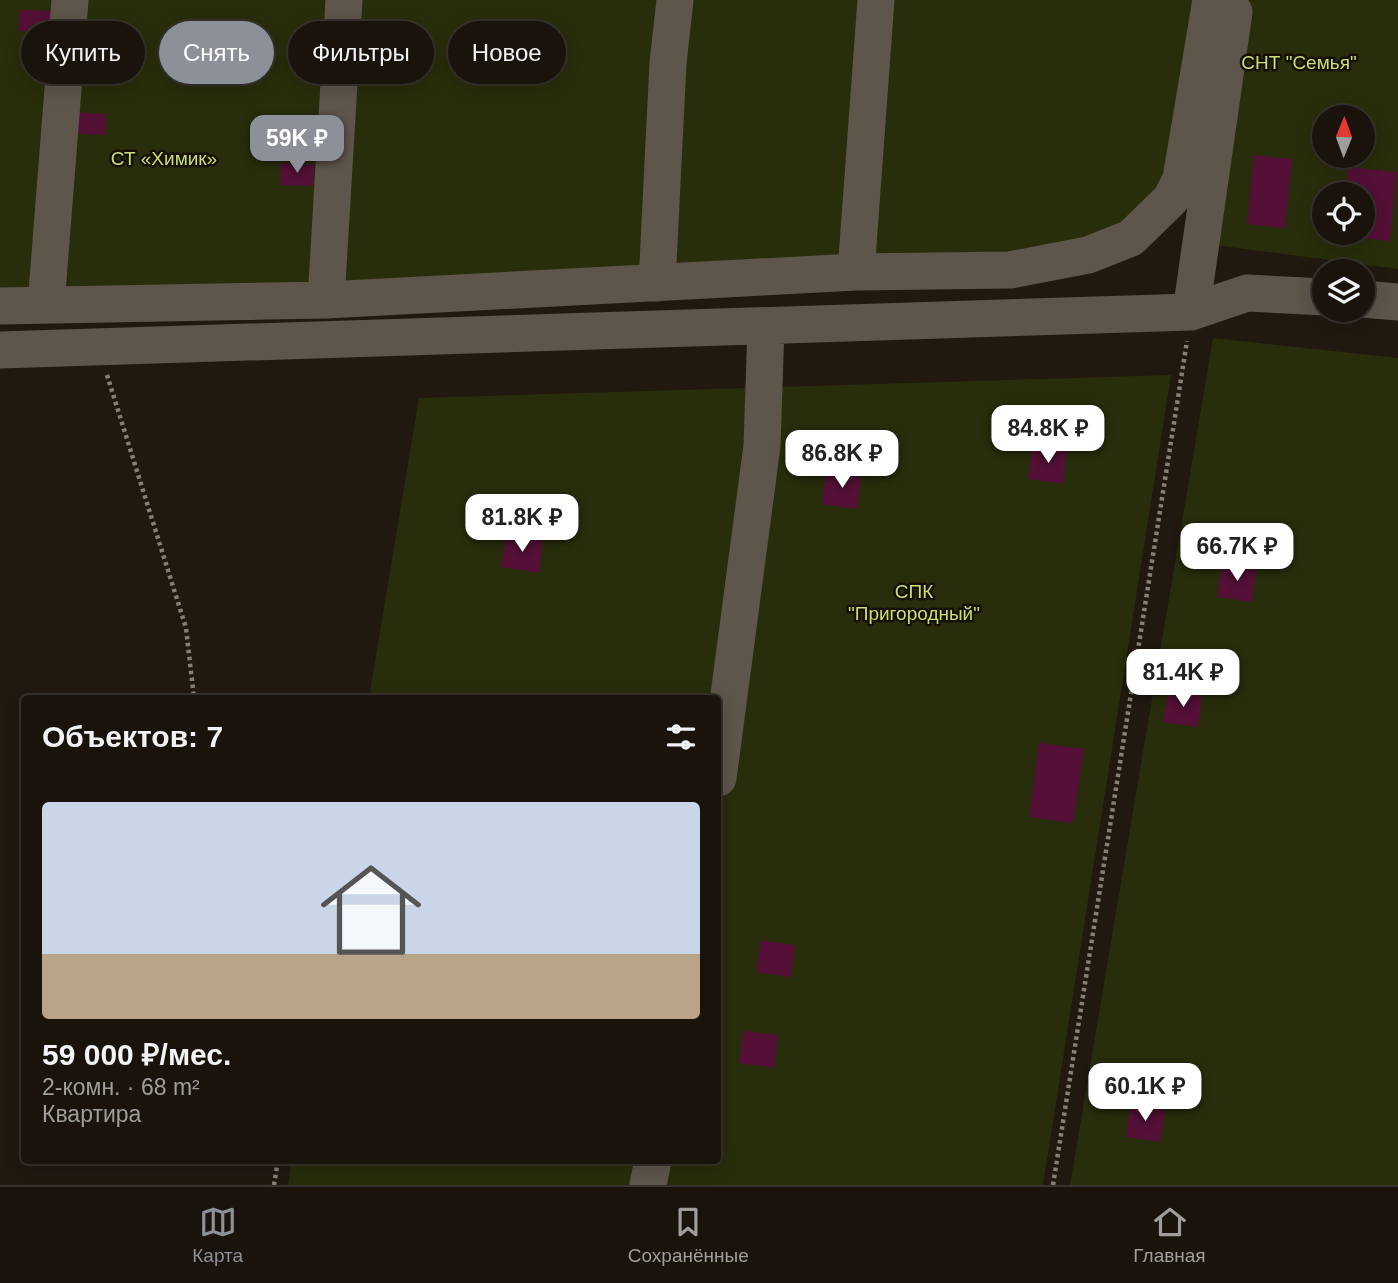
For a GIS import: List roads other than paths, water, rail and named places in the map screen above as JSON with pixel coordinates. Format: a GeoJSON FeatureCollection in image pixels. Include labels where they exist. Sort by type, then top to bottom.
{"type":"FeatureCollection","features":[{"type":"Feature","properties":{"kind":"lane"},"geometry":{"type":"LineString","coordinates":[[46,304],[70,0]]}},
{"type":"Feature","properties":{"kind":"lane"},"geometry":{"type":"LineString","coordinates":[[326,300],[344,0]]}},
{"type":"Feature","properties":{"kind":"lane"},"geometry":{"type":"LineString","coordinates":[[657,283],[668,63],[674,0]]}},
{"type":"Feature","properties":{"kind":"lane"},"geometry":{"type":"LineString","coordinates":[[856,272],[876,0]]}},
{"type":"Feature","properties":{"kind":"lane"},"geometry":{"type":"LineString","coordinates":[[0,306],[326,300],[856,272],[1010,270],[1088,255],[1131,238],[1171,199],[1181,178],[1212,0]]}},
{"type":"Feature","properties":{"kind":"lane"},"geometry":{"type":"LineString","coordinates":[[1191,312],[1236,0]]}},
{"type":"Feature","properties":{"kind":"lane"},"geometry":{"type":"LineString","coordinates":[[0,350],[1191,312],[1247,293],[1312,296]]}},
{"type":"Feature","properties":{"kind":"lane"},"geometry":{"type":"LineString","coordinates":[[1375,300],[1398,302]]}},
{"type":"Feature","properties":{"kind":"lane"},"geometry":{"type":"LineString","coordinates":[[721,755],[762,446],[766,327]]}},
{"type":"Feature","properties":{"kind":"lane"},"geometry":{"type":"LineString","coordinates":[[648,1185],[652,1164]]}},
{"type":"Feature","properties":{"kind":"park label","name":"СНТ \"Семья\""},"geometry":{"type":"Point","coordinates":[1299,62]}},
{"type":"Feature","properties":{"kind":"park label","name":"СТ «Химик»"},"geometry":{"type":"Point","coordinates":[164,158]}},
{"type":"Feature","properties":{"kind":"park label","name":"СПК \"Пригородный\""},"geometry":{"type":"Point","coordinates":[914,602]}}]}
